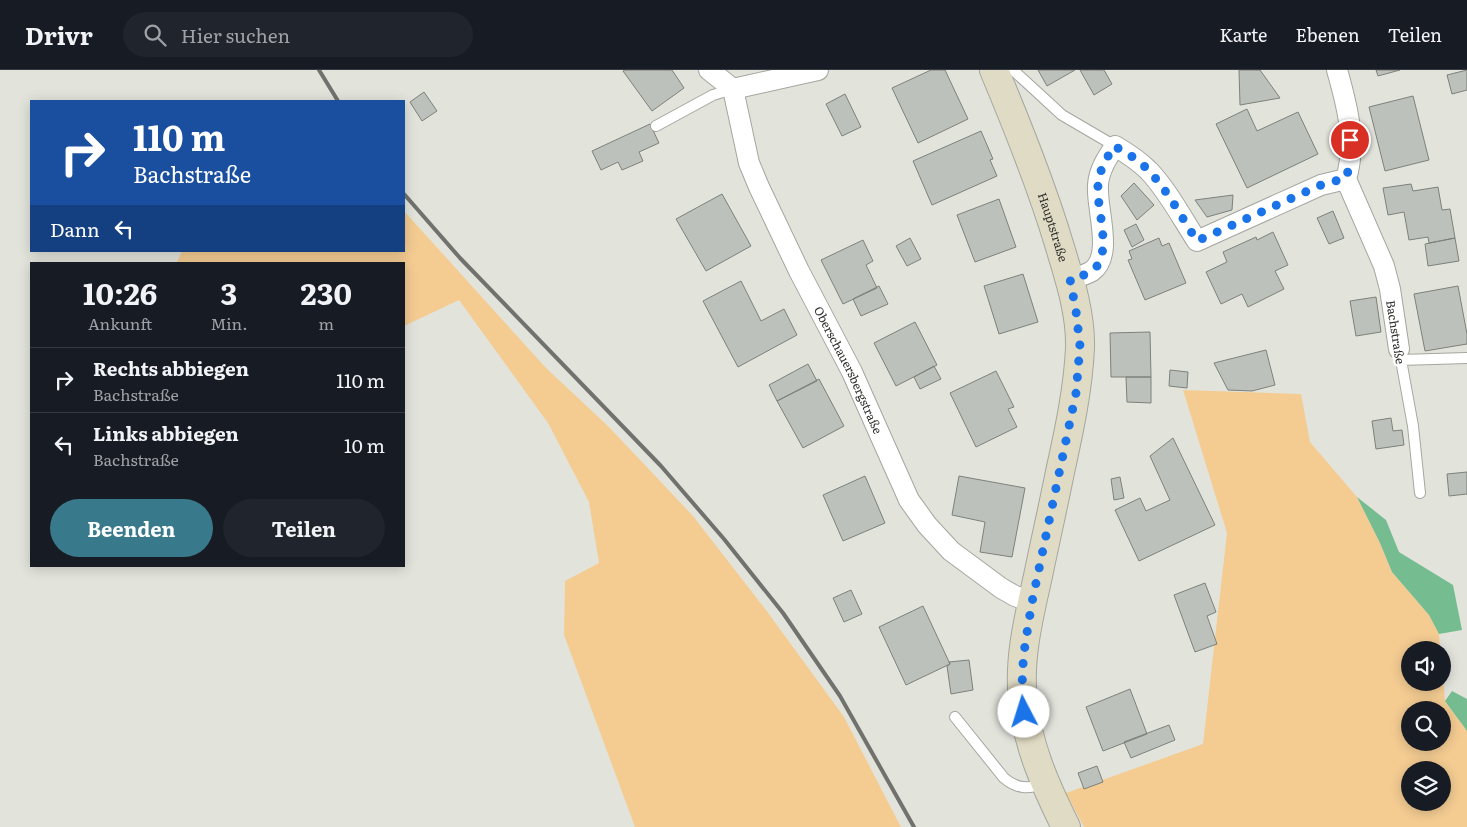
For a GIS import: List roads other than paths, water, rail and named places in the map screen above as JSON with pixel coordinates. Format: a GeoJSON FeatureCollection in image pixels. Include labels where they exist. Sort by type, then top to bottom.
{"type":"FeatureCollection","features":[{"type":"Feature","properties":{"kind":"main road","name":"Hauptstraße"},"geometry":{"type":"LineString","coordinates":[[994,70],[1036,176],[1070,279],[1080,346],[1076,393],[1032,602],[1022,674],[1022,700],[1028,734],[1045,784],[1066,827]]}},
{"type":"Feature","properties":{"kind":"street"},"geometry":{"type":"LineString","coordinates":[[709,70],[733,89],[818,70]]}},
{"type":"Feature","properties":{"kind":"street"},"geometry":{"type":"LineString","coordinates":[[1070,279],[1091,272],[1100,264],[1103,236],[1098,202],[1098,183],[1104,164],[1114,146],[1131,155],[1150,171],[1197,241],[1321,185],[1346,178],[1351,161],[1350,140],[1346,103],[1337,70]]}},
{"type":"Feature","properties":{"kind":"street","name":"Oberschauersbergstraße"},"geometry":{"type":"LineString","coordinates":[[733,89],[749,163],[759,187],[799,271],[852,372],[909,500],[927,525],[951,551],[1001,588],[1015,596],[1032,602]]}},
{"type":"Feature","properties":{"kind":"street","name":"Bachstraße"},"geometry":{"type":"LineString","coordinates":[[1346,178],[1384,266],[1390,289],[1400,354]]}},
{"type":"Feature","properties":{"kind":"lane"},"geometry":{"type":"LineString","coordinates":[[1013,70],[1062,115],[1114,146]]}},
{"type":"Feature","properties":{"kind":"lane"},"geometry":{"type":"LineString","coordinates":[[656,126],[713,95],[733,89]]}},
{"type":"Feature","properties":{"kind":"lane"},"geometry":{"type":"LineString","coordinates":[[1400,354],[1467,358]]}},
{"type":"Feature","properties":{"kind":"lane","name":"Bachstraße"},"geometry":{"type":"LineString","coordinates":[[1400,354],[1413,426],[1420,493]]}},
{"type":"Feature","properties":{"kind":"lane"},"geometry":{"type":"LineString","coordinates":[[955,717],[1004,778],[1013,785],[1023,788],[1045,784]]}},
{"type":"Feature","properties":{"kind":"railway"},"geometry":{"type":"LineString","coordinates":[[319,70],[337,100]]}},
{"type":"Feature","properties":{"kind":"railway"},"geometry":{"type":"LineString","coordinates":[[405,195],[460,258],[661,466],[724,539],[783,613],[840,696],[914,827]]}}]}
